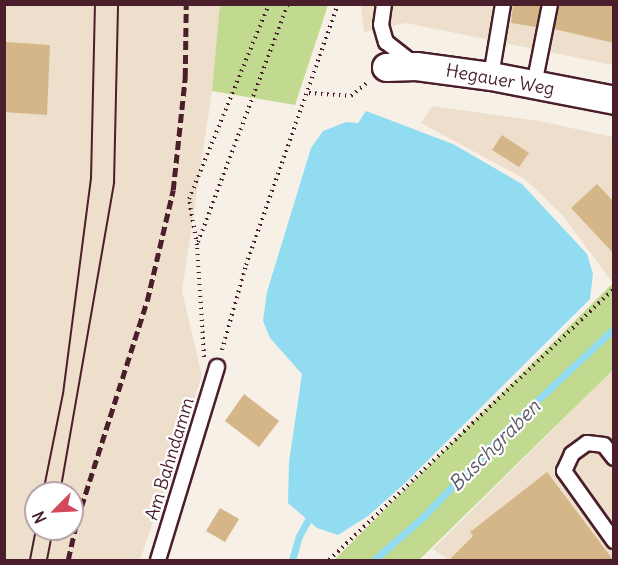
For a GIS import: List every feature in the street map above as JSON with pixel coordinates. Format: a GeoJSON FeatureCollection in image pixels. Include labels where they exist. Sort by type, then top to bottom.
{"type":"FeatureCollection","features":[{"type":"Feature","properties":{"kind":"street","name":"Hegauer Weg"},"geometry":{"type":"LineString","coordinates":[[386,67],[416,66],[491,76],[614,100]]}},
{"type":"Feature","properties":{"kind":"lane"},"geometry":{"type":"LineString","coordinates":[[384,4],[381,25],[386,42],[416,66]]}},
{"type":"Feature","properties":{"kind":"lane"},"geometry":{"type":"LineString","coordinates":[[491,76],[502,4]]}},
{"type":"Feature","properties":{"kind":"lane"},"geometry":{"type":"LineString","coordinates":[[534,85],[549,4]]}},
{"type":"Feature","properties":{"kind":"lane","name":"Am Bahndamm"},"geometry":{"type":"LineString","coordinates":[[158,561],[217,367]]}},
{"type":"Feature","properties":{"kind":"lane"},"geometry":{"type":"LineString","coordinates":[[614,458],[604,445],[587,443],[572,454],[564,471],[614,541]]}},
{"type":"Feature","properties":{"kind":"path"},"geometry":{"type":"LineString","coordinates":[[269,4],[189,199],[197,244],[203,357],[217,367],[246,265],[309,93],[338,4]]}},
{"type":"Feature","properties":{"kind":"path"},"geometry":{"type":"LineString","coordinates":[[197,244],[288,4]]}},
{"type":"Feature","properties":{"kind":"path"},"geometry":{"type":"LineString","coordinates":[[309,93],[351,96],[386,67]]}},
{"type":"Feature","properties":{"kind":"path"},"geometry":{"type":"LineString","coordinates":[[329,561],[614,289]]}},
{"type":"Feature","properties":{"kind":"shaded area"},"geometry":{"type":"Polygon","coordinates":[[[4,5],[220,5],[212,91],[182,291],[202,376],[140,560],[5,560],[4,5]]]}},
{"type":"Feature","properties":{"kind":"shaded area"},"geometry":{"type":"Polygon","coordinates":[[[361,5],[613,5],[613,65],[406,23],[364,32],[361,5]]]}},
{"type":"Feature","properties":{"kind":"shaded area"},"geometry":{"type":"Polygon","coordinates":[[[432,106],[539,121],[613,137],[613,283],[563,216],[525,179],[421,123],[432,106]]]}},
{"type":"Feature","properties":{"kind":"shaded area"},"geometry":{"type":"Polygon","coordinates":[[[613,370],[613,560],[449,560],[433,549],[613,370]]]}},
{"type":"Feature","properties":{"kind":"green space"},"geometry":{"type":"Polygon","coordinates":[[[220,4],[328,5],[295,105],[212,91],[220,4]]]}},
{"type":"Feature","properties":{"kind":"green space"},"geometry":{"type":"Polygon","coordinates":[[[613,283],[613,370],[419,560],[334,560],[613,283]]]}},
{"type":"Feature","properties":{"kind":"water"},"geometry":{"type":"Polygon","coordinates":[[[366,111],[453,144],[522,184],[587,254],[593,274],[590,299],[405,483],[368,516],[338,535],[317,528],[288,503],[289,462],[302,374],[270,338],[263,321],[267,292],[311,148],[323,131],[346,122],[358,123],[366,111]]]}},
{"type":"Feature","properties":{"kind":"building"},"geometry":{"type":"Polygon","coordinates":[[[513,4],[541,4],[536,27],[511,23],[513,4]]]}},
{"type":"Feature","properties":{"kind":"building"},"geometry":{"type":"Polygon","coordinates":[[[559,4],[614,4],[614,43],[554,29],[559,4]]]}},
{"type":"Feature","properties":{"kind":"building"},"geometry":{"type":"Polygon","coordinates":[[[6,42],[50,45],[47,115],[4,112],[6,42]]]}},
{"type":"Feature","properties":{"kind":"building"},"geometry":{"type":"Polygon","coordinates":[[[502,135],[529,153],[519,167],[492,150],[502,135]]]}},
{"type":"Feature","properties":{"kind":"building"},"geometry":{"type":"Polygon","coordinates":[[[597,184],[614,202],[614,254],[571,208],[597,184]]]}},
{"type":"Feature","properties":{"kind":"building"},"geometry":{"type":"Polygon","coordinates":[[[244,394],[279,421],[259,447],[225,421],[244,394]]]}},
{"type":"Feature","properties":{"kind":"building"},"geometry":{"type":"Polygon","coordinates":[[[547,472],[614,561],[448,561],[473,536],[470,532],[547,472]]]}},
{"type":"Feature","properties":{"kind":"building"},"geometry":{"type":"Polygon","coordinates":[[[220,508],[239,519],[225,542],[206,531],[220,508]]]}},
{"type":"Feature","properties":{"kind":"waterway","name":"Buschgraben"},"geometry":{"type":"LineString","coordinates":[[374,560],[424,516],[507,429],[614,328]]}},
{"type":"Feature","properties":{"kind":"waterway"},"geometry":{"type":"LineString","coordinates":[[292,560],[299,536],[312,513]]}},
{"type":"Feature","properties":{"kind":"tram line"},"geometry":{"type":"LineString","coordinates":[[45,481],[63,394],[91,179],[95,4]]}},
{"type":"Feature","properties":{"kind":"tram line"},"geometry":{"type":"LineString","coordinates":[[62,481],[114,183],[118,4]]}},
{"type":"Feature","properties":{"kind":"tram line"},"geometry":{"type":"LineString","coordinates":[[30,560],[34,541]]}},
{"type":"Feature","properties":{"kind":"tram line"},"geometry":{"type":"LineString","coordinates":[[47,560],[51,541]]}},
{"type":"Feature","properties":{"kind":"railway"},"geometry":{"type":"LineString","coordinates":[[68,560],[77,520],[147,301],[173,190],[185,77],[186,4]]}}]}
